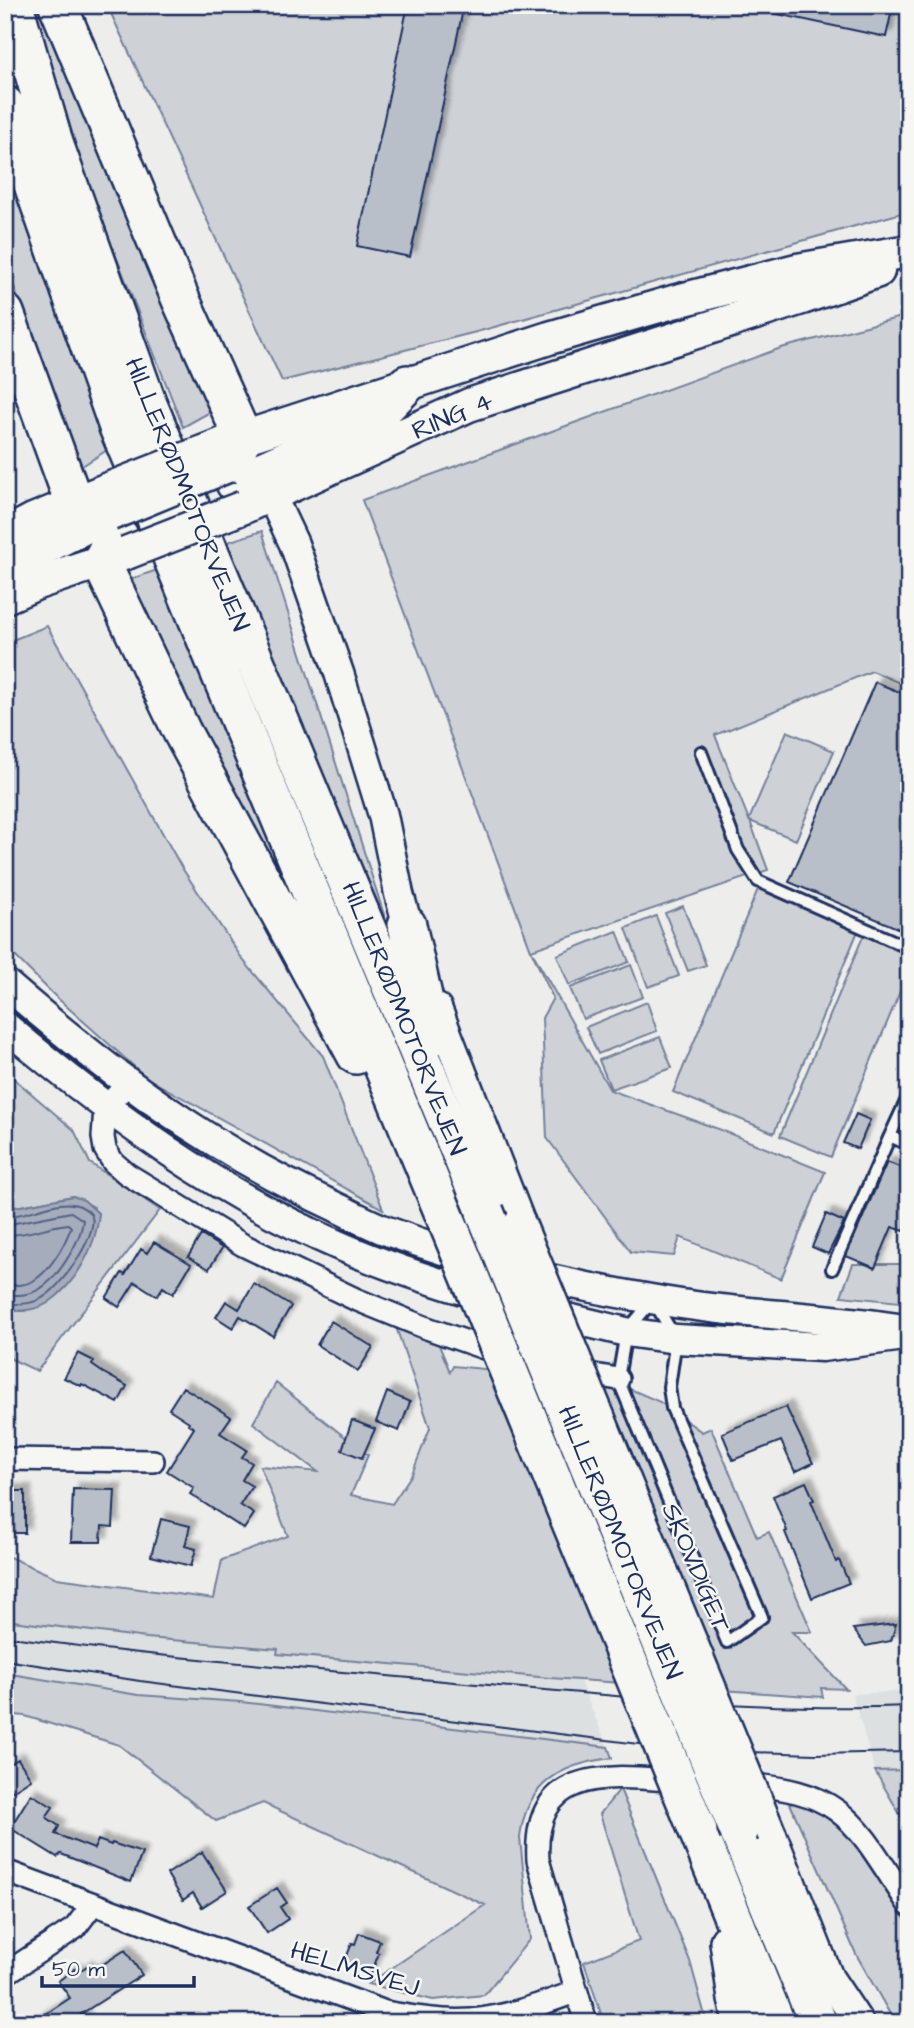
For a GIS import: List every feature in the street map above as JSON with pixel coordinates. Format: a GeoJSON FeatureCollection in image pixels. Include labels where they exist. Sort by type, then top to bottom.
{"type":"FeatureCollection","features":[{"type":"Feature","properties":{"kind":"highway","name":"HILLERØDMOTORVEJEN"},"geometry":{"type":"LineString","coordinates":[[14,5],[55,146],[147,402],[457,1143],[502,1217],[756,1833],[818,2023]]}},
{"type":"Feature","properties":{"kind":"highway"},"geometry":{"type":"LineString","coordinates":[[58,5],[181,300],[243,472]]}},
{"type":"Feature","properties":{"kind":"highway","name":"HILLERØDMOTORVEJEN"},"geometry":{"type":"LineString","coordinates":[[5,105],[118,427],[776,2023]]}},
{"type":"Feature","properties":{"kind":"highway"},"geometry":{"type":"LineString","coordinates":[[5,313],[102,526],[182,732],[346,1038],[437,1197]]}},
{"type":"Feature","properties":{"kind":"highway"},"geometry":{"type":"LineString","coordinates":[[5,565],[102,526],[132,526],[243,472],[360,427],[373,418],[407,384]]}},
{"type":"Feature","properties":{"kind":"highway"},"geometry":{"type":"LineString","coordinates":[[407,925],[457,1143]]}},
{"type":"Feature","properties":{"kind":"highway"},"geometry":{"type":"LineString","coordinates":[[721,1886],[737,1999],[743,2023]]}},
{"type":"Feature","properties":{"kind":"main road","name":"RING 4"},"geometry":{"type":"LineString","coordinates":[[407,384],[673,302],[797,270],[909,251]]}},
{"type":"Feature","properties":{"kind":"main road","name":"RING 4"},"geometry":{"type":"LineString","coordinates":[[243,472],[469,405],[802,298],[909,260]]}},
{"type":"Feature","properties":{"kind":"main road"},"geometry":{"type":"LineString","coordinates":[[5,535],[33,520],[102,526]]}},
{"type":"Feature","properties":{"kind":"main road"},"geometry":{"type":"LineString","coordinates":[[5,597],[37,583],[102,526]]}},
{"type":"Feature","properties":{"kind":"street"},"geometry":{"type":"LineString","coordinates":[[76,5],[99,100]]}},
{"type":"Feature","properties":{"kind":"street"},"geometry":{"type":"LineString","coordinates":[[243,472],[294,544],[340,673],[383,815],[407,925],[460,1070],[502,1217]]}},
{"type":"Feature","properties":{"kind":"street"},"geometry":{"type":"LineString","coordinates":[[5,983],[128,1084],[242,1159],[303,1192],[388,1231],[504,1268],[653,1300],[709,1308],[852,1320],[909,1330]]}},
{"type":"Feature","properties":{"kind":"street"},"geometry":{"type":"LineString","coordinates":[[5,1026],[105,1108],[218,1184],[338,1245],[408,1273],[486,1297],[626,1332],[676,1339],[822,1347],[909,1336]]}},
{"type":"Feature","properties":{"kind":"street"},"geometry":{"type":"LineString","coordinates":[[128,1084],[105,1108],[103,1137],[105,1149],[113,1163],[243,1245],[355,1300],[424,1327],[530,1364],[618,1379]]}},
{"type":"Feature","properties":{"kind":"street"},"geometry":{"type":"LineString","coordinates":[[5,1459],[153,1461]]}},
{"type":"Feature","properties":{"kind":"street"},"geometry":{"type":"LineString","coordinates":[[586,2023],[542,1878],[537,1842],[548,1809],[570,1786],[584,1780],[605,1776],[773,1786],[822,1800],[842,1812],[863,1836],[909,1905]]}},
{"type":"Feature","properties":{"kind":"street"},"geometry":{"type":"LineString","coordinates":[[756,1833],[829,1978],[859,2023]]}},
{"type":"Feature","properties":{"kind":"street","name":"HELMSVEJ"},"geometry":{"type":"LineString","coordinates":[[5,1871],[385,2012],[430,2020],[472,2020],[516,2012],[575,1992]]}},
{"type":"Feature","properties":{"kind":"street"},"geometry":{"type":"LineString","coordinates":[[5,1974],[75,1928],[93,1904]]}},
{"type":"Feature","properties":{"kind":"lane"},"geometry":{"type":"LineString","coordinates":[[701,752],[738,850],[758,881],[909,948]]}},
{"type":"Feature","properties":{"kind":"lane"},"geometry":{"type":"LineString","coordinates":[[832,1269],[909,1095]]}},
{"type":"Feature","properties":{"kind":"lane"},"geometry":{"type":"LineString","coordinates":[[890,1136],[909,1145]]}},
{"type":"Feature","properties":{"kind":"lane"},"geometry":{"type":"LineString","coordinates":[[618,1379],[626,1332],[653,1300],[676,1339]]}},
{"type":"Feature","properties":{"kind":"lane","name":"SKOVDIGET"},"geometry":{"type":"LineString","coordinates":[[618,1379],[727,1642],[762,1617],[672,1408],[669,1387],[676,1339]]}},
{"type":"Feature","properties":{"kind":"shaded area"},"geometry":{"type":"Polygon","coordinates":[[[29,5],[52,5],[212,411],[183,427],[83,172],[29,5]]]}},
{"type":"Feature","properties":{"kind":"shaded area"},"geometry":{"type":"Polygon","coordinates":[[[107,5],[909,5],[909,211],[480,331],[282,381],[107,5]]]}},
{"type":"Feature","properties":{"kind":"shaded area"},"geometry":{"type":"Polygon","coordinates":[[[5,140],[74,361],[107,450],[79,468],[5,263],[5,140]]]}},
{"type":"Feature","properties":{"kind":"shaded area"},"geometry":{"type":"Polygon","coordinates":[[[909,315],[909,687],[872,671],[715,735],[749,820],[787,731],[834,751],[796,840],[750,821],[768,870],[531,950],[362,500],[781,348],[909,315]]]}},
{"type":"Feature","properties":{"kind":"shaded area"},"geometry":{"type":"Polygon","coordinates":[[[262,531],[387,924],[221,544],[262,531]]]}},
{"type":"Feature","properties":{"kind":"shaded area"},"geometry":{"type":"Polygon","coordinates":[[[166,567],[338,1002],[125,581],[166,567]]]}},
{"type":"Feature","properties":{"kind":"shaded area"},"geometry":{"type":"Polygon","coordinates":[[[47,626],[182,868],[243,960],[323,1056],[383,1209],[147,1078],[55,996],[5,946],[5,643],[47,626]]]}},
{"type":"Feature","properties":{"kind":"shaded area"},"geometry":{"type":"Polygon","coordinates":[[[758,889],[858,931],[774,1133],[673,1092],[758,889]]]}},
{"type":"Feature","properties":{"kind":"shaded area"},"geometry":{"type":"Polygon","coordinates":[[[683,906],[706,965],[688,971],[665,913],[683,906]]]}},
{"type":"Feature","properties":{"kind":"shaded area"},"geometry":{"type":"Polygon","coordinates":[[[656,916],[679,976],[648,987],[626,928],[656,916]]]}},
{"type":"Feature","properties":{"kind":"shaded area"},"geometry":{"type":"Polygon","coordinates":[[[617,931],[629,962],[569,985],[557,955],[617,931]]]}},
{"type":"Feature","properties":{"kind":"shaded area"},"geometry":{"type":"Polygon","coordinates":[[[864,934],[909,953],[909,970],[831,1157],[780,1136],[864,934]]]}},
{"type":"Feature","properties":{"kind":"shaded area"},"geometry":{"type":"Polygon","coordinates":[[[531,950],[610,1090],[721,1130],[825,1172],[781,1279],[680,1237],[674,1256],[631,1252],[547,1138],[542,1018],[553,998],[531,950]]]}},
{"type":"Feature","properties":{"kind":"shaded area"},"geometry":{"type":"Polygon","coordinates":[[[631,965],[643,997],[583,1019],[570,988],[631,965]]]}},
{"type":"Feature","properties":{"kind":"shaded area"},"geometry":{"type":"Polygon","coordinates":[[[647,1002],[657,1031],[598,1054],[586,1027],[647,1002]]]}},
{"type":"Feature","properties":{"kind":"shaded area"},"geometry":{"type":"Polygon","coordinates":[[[660,1037],[672,1068],[611,1089],[599,1060],[660,1037]]]}},
{"type":"Feature","properties":{"kind":"shaded area"},"geometry":{"type":"Polygon","coordinates":[[[5,1071],[74,1130],[90,1163],[160,1210],[37,1371],[5,1356],[5,1311],[25,1311],[94,1207],[73,1196],[5,1209],[5,1071]]]}},
{"type":"Feature","properties":{"kind":"shaded area"},"geometry":{"type":"Polygon","coordinates":[[[853,1264],[909,1264],[909,1303],[841,1296],[853,1264]]]}},
{"type":"Feature","properties":{"kind":"shaded area"},"geometry":{"type":"Polygon","coordinates":[[[395,1324],[437,1340],[450,1372],[453,1366],[612,1381],[660,1402],[702,1432],[711,1428],[757,1537],[769,1532],[812,1632],[792,1632],[846,1689],[821,1688],[823,1697],[550,1678],[277,1654],[278,1649],[147,1638],[5,1620],[5,1555],[57,1578],[214,1599],[222,1560],[288,1536],[260,1466],[318,1472],[253,1423],[276,1383],[368,1455],[351,1495],[392,1504],[412,1474],[430,1428],[395,1324]]]}},
{"type":"Feature","properties":{"kind":"shaded area"},"geometry":{"type":"Polygon","coordinates":[[[5,1620],[147,1638],[577,1674],[608,1747],[241,1702],[138,1695],[5,1673],[5,1620]]]}},
{"type":"Feature","properties":{"kind":"shaded area"},"geometry":{"type":"Polygon","coordinates":[[[5,1673],[138,1695],[241,1702],[608,1747],[612,1758],[562,1771],[538,1790],[530,1803],[520,1838],[530,1939],[484,1995],[433,2000],[368,1984],[485,1905],[263,1803],[216,1821],[119,1745],[25,1716],[5,1714],[5,1673]]]}},
{"type":"Feature","properties":{"kind":"shaded area"},"geometry":{"type":"Polygon","coordinates":[[[909,1691],[909,1770],[875,1771],[852,1694],[909,1691]]]}},
{"type":"Feature","properties":{"kind":"shaded area"},"geometry":{"type":"Polygon","coordinates":[[[909,1770],[909,1830],[875,1771],[909,1770]]]}},
{"type":"Feature","properties":{"kind":"shaded area"},"geometry":{"type":"Polygon","coordinates":[[[620,1789],[690,1961],[707,2023],[604,2023],[584,1962],[639,1941],[600,1814],[620,1789]]]}},
{"type":"Feature","properties":{"kind":"shaded area"},"geometry":{"type":"Polygon","coordinates":[[[789,1801],[818,1810],[834,1822],[853,1842],[909,1925],[909,2023],[895,2023],[856,1954],[789,1801]]]}},
{"type":"Feature","properties":{"kind":"water"},"geometry":{"type":"Polygon","coordinates":[[[73,1196],[84,1200],[99,1214],[94,1239],[83,1264],[67,1286],[48,1303],[33,1309],[5,1311],[5,1209],[73,1196]]]}},
{"type":"Feature","properties":{"kind":"building"},"geometry":{"type":"Polygon","coordinates":[[[408,5],[464,5],[410,257],[357,246],[408,5]]]}},
{"type":"Feature","properties":{"kind":"building"},"geometry":{"type":"Polygon","coordinates":[[[768,5],[893,5],[886,37],[768,12],[768,5]]]}},
{"type":"Feature","properties":{"kind":"building"},"geometry":{"type":"Polygon","coordinates":[[[875,682],[909,696],[909,933],[789,882],[875,682]]]}},
{"type":"Feature","properties":{"kind":"building"},"geometry":{"type":"Polygon","coordinates":[[[856,1114],[870,1120],[858,1149],[843,1143],[856,1114]]]}},
{"type":"Feature","properties":{"kind":"building"},"geometry":{"type":"Polygon","coordinates":[[[887,1162],[909,1171],[909,1218],[904,1231],[892,1227],[875,1268],[846,1256],[887,1162]]]}},
{"type":"Feature","properties":{"kind":"building"},"geometry":{"type":"Polygon","coordinates":[[[826,1214],[844,1222],[828,1254],[812,1247],[826,1214]]]}},
{"type":"Feature","properties":{"kind":"building"},"geometry":{"type":"Polygon","coordinates":[[[201,1235],[222,1248],[209,1269],[188,1257],[201,1235]]]}},
{"type":"Feature","properties":{"kind":"building"},"geometry":{"type":"Polygon","coordinates":[[[154,1242],[191,1264],[173,1294],[163,1287],[157,1296],[135,1282],[119,1307],[106,1298],[141,1249],[147,1253],[154,1242]]]}},
{"type":"Feature","properties":{"kind":"building"},"geometry":{"type":"Polygon","coordinates":[[[254,1284],[291,1306],[273,1336],[240,1316],[233,1328],[216,1317],[226,1301],[239,1309],[254,1284]]]}},
{"type":"Feature","properties":{"kind":"building"},"geometry":{"type":"Polygon","coordinates":[[[331,1321],[373,1347],[358,1371],[317,1345],[331,1321]]]}},
{"type":"Feature","properties":{"kind":"building"},"geometry":{"type":"Polygon","coordinates":[[[78,1353],[94,1361],[92,1365],[102,1372],[127,1386],[118,1403],[82,1384],[81,1386],[64,1378],[78,1353]]]}},
{"type":"Feature","properties":{"kind":"building"},"geometry":{"type":"Polygon","coordinates":[[[183,1387],[231,1417],[220,1433],[247,1450],[242,1457],[252,1463],[242,1480],[252,1486],[240,1505],[254,1514],[244,1529],[190,1494],[194,1488],[167,1471],[194,1428],[169,1409],[183,1387]]]}},
{"type":"Feature","properties":{"kind":"building"},"geometry":{"type":"Polygon","coordinates":[[[387,1392],[410,1402],[399,1431],[376,1422],[387,1392]]]}},
{"type":"Feature","properties":{"kind":"building"},"geometry":{"type":"Polygon","coordinates":[[[786,1407],[813,1463],[795,1472],[781,1441],[733,1460],[722,1433],[786,1407]]]}},
{"type":"Feature","properties":{"kind":"building"},"geometry":{"type":"Polygon","coordinates":[[[352,1420],[375,1429],[362,1458],[342,1450],[352,1420]]]}},
{"type":"Feature","properties":{"kind":"building"},"geometry":{"type":"Polygon","coordinates":[[[806,1482],[836,1562],[839,1560],[849,1583],[812,1598],[773,1496],[806,1482]]]}},
{"type":"Feature","properties":{"kind":"building"},"geometry":{"type":"Polygon","coordinates":[[[73,1489],[115,1490],[113,1527],[102,1526],[101,1542],[71,1542],[73,1489]]]}},
{"type":"Feature","properties":{"kind":"building"},"geometry":{"type":"Polygon","coordinates":[[[5,1491],[25,1491],[25,1533],[5,1533],[5,1491]]]}},
{"type":"Feature","properties":{"kind":"building"},"geometry":{"type":"Polygon","coordinates":[[[161,1519],[190,1526],[185,1546],[196,1549],[191,1566],[151,1556],[161,1519]]]}},
{"type":"Feature","properties":{"kind":"building"},"geometry":{"type":"Polygon","coordinates":[[[896,1624],[891,1641],[866,1646],[853,1629],[896,1624]]]}},
{"type":"Feature","properties":{"kind":"building"},"geometry":{"type":"Polygon","coordinates":[[[18,1759],[31,1779],[5,1796],[5,1767],[18,1759]]]}},
{"type":"Feature","properties":{"kind":"building"},"geometry":{"type":"Polygon","coordinates":[[[31,1794],[53,1807],[46,1817],[59,1826],[55,1834],[94,1849],[98,1840],[142,1853],[131,1882],[61,1854],[57,1857],[10,1828],[31,1794]]]}},
{"type":"Feature","properties":{"kind":"building"},"geometry":{"type":"Polygon","coordinates":[[[202,1852],[227,1891],[202,1907],[193,1893],[183,1900],[167,1874],[202,1852]]]}},
{"type":"Feature","properties":{"kind":"building"},"geometry":{"type":"Polygon","coordinates":[[[277,1888],[287,1903],[280,1907],[288,1919],[267,1933],[249,1906],[277,1888]]]}},
{"type":"Feature","properties":{"kind":"building"},"geometry":{"type":"Polygon","coordinates":[[[359,1933],[380,1941],[376,1952],[379,1953],[370,1976],[343,1966],[359,1933]]]}},
{"type":"Feature","properties":{"kind":"building"},"geometry":{"type":"Polygon","coordinates":[[[125,1950],[142,1975],[81,2014],[87,2023],[32,2023],[70,1998],[58,1981],[75,1969],[77,1973],[87,1966],[91,1972],[125,1950]]]}},
{"type":"Feature","properties":{"kind":"tram line"},"geometry":{"type":"LineString","coordinates":[[5,1636],[173,1657],[624,1697],[795,1707],[909,1706]]}},
{"type":"Feature","properties":{"kind":"tram line"},"geometry":{"type":"LineString","coordinates":[[5,1660],[140,1681],[686,1750],[815,1754],[909,1752]]}}]}
